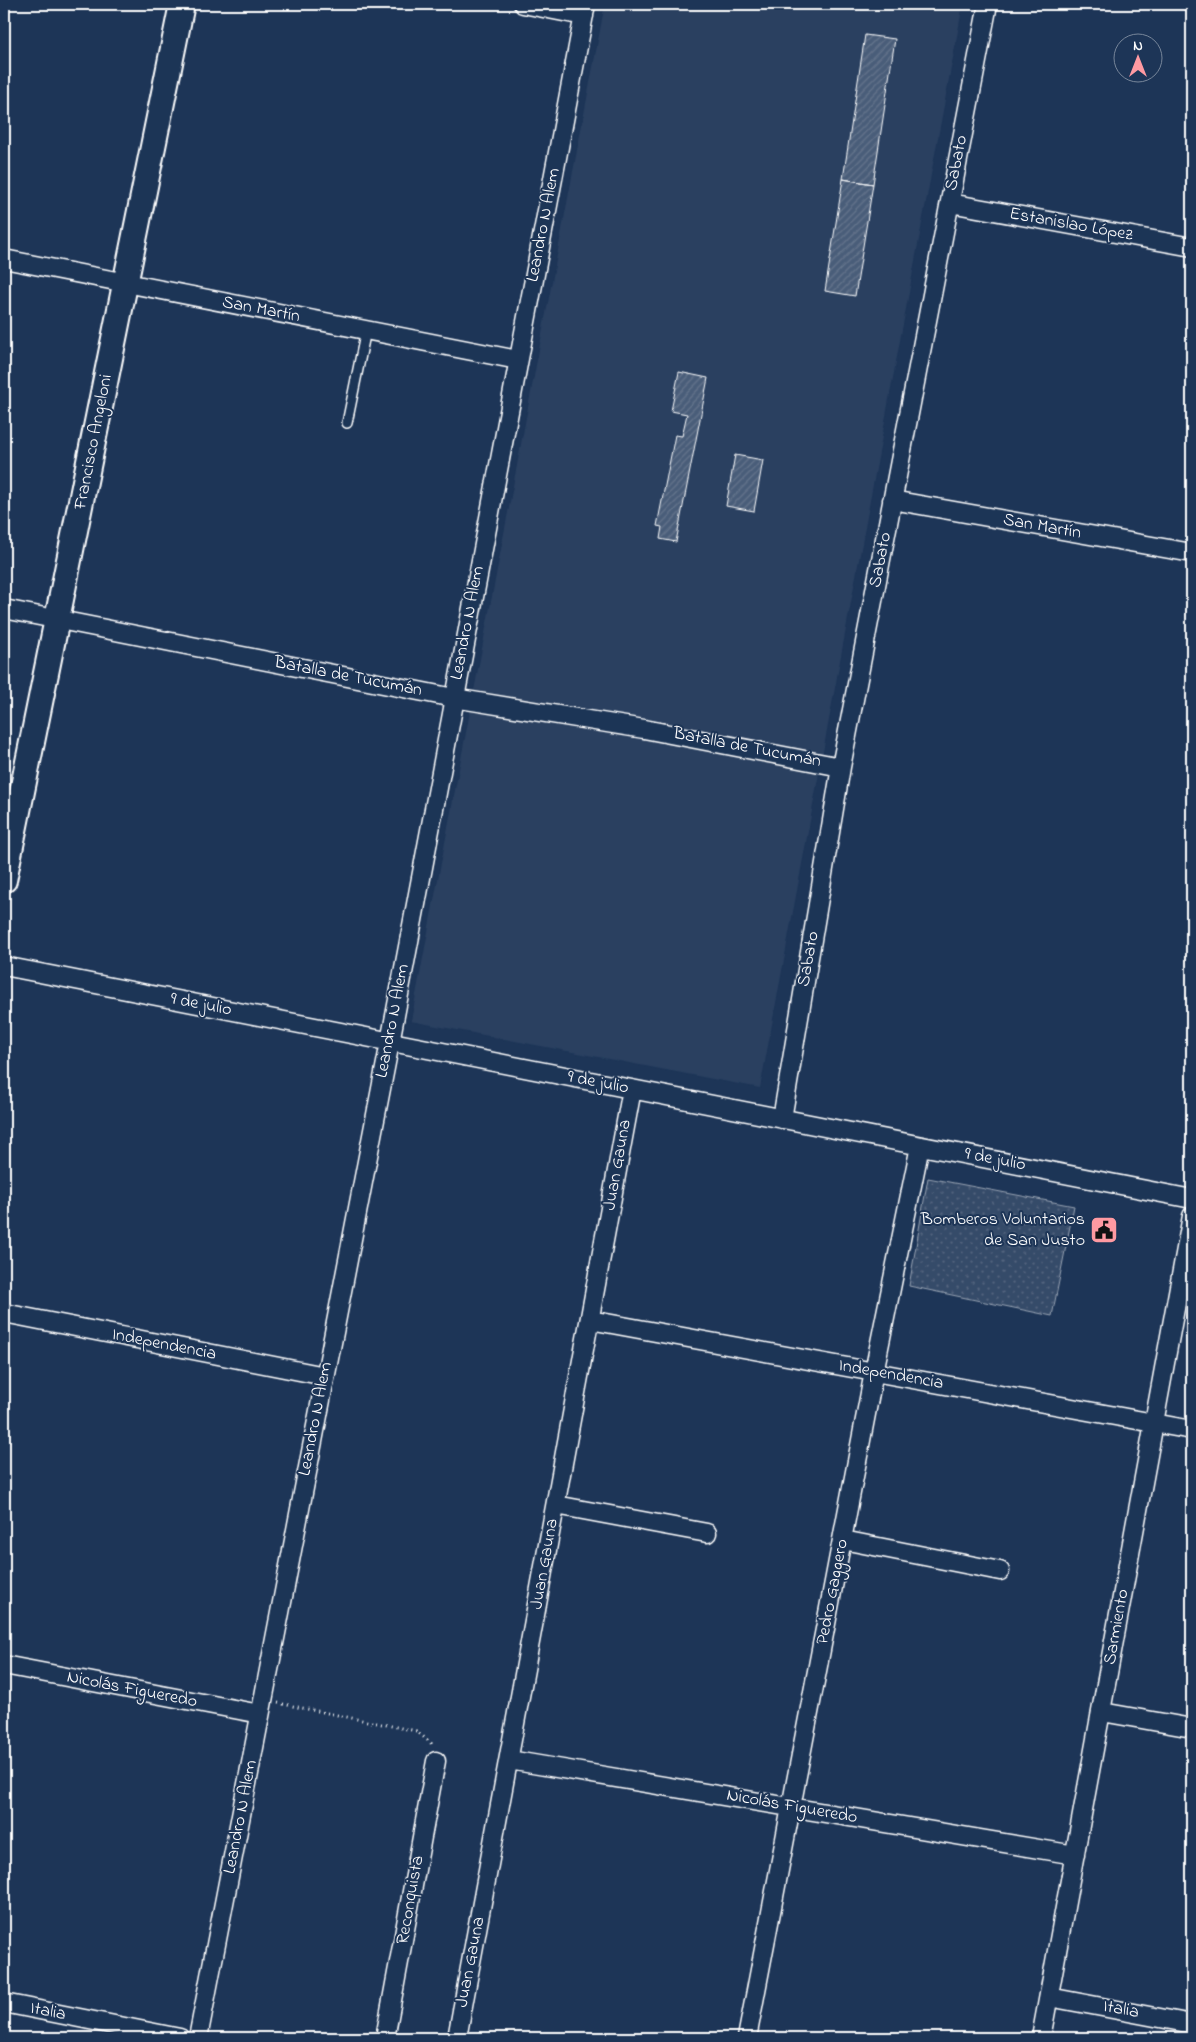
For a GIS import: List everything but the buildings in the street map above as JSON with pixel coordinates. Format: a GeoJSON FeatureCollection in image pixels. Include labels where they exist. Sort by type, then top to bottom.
{"type":"FeatureCollection","features":[{"type":"Feature","properties":{"kind":"main road","name":"Francisco Angeloni"},"geometry":{"type":"LineString","coordinates":[[4,880],[182,4]]}},
{"type":"Feature","properties":{"kind":"street"},"geometry":{"type":"LineString","coordinates":[[523,4],[585,10]]}},
{"type":"Feature","properties":{"kind":"street","name":"Sabato"},"geometry":{"type":"LineString","coordinates":[[782,1119],[841,767],[988,4]]}},
{"type":"Feature","properties":{"kind":"street","name":"Leandro N Alem"},"geometry":{"type":"LineString","coordinates":[[198,2038],[324,1376],[390,1042],[585,10]]}},
{"type":"Feature","properties":{"kind":"street","name":"Estanislao López"},"geometry":{"type":"LineString","coordinates":[[950,203],[1192,247]]}},
{"type":"Feature","properties":{"kind":"street","name":"San Martín"},"geometry":{"type":"LineString","coordinates":[[4,259],[518,360]]}},
{"type":"Feature","properties":{"kind":"street","name":"San Martín"},"geometry":{"type":"LineString","coordinates":[[892,500],[1192,553]]}},
{"type":"Feature","properties":{"kind":"street","name":"Batalla de Tucumán"},"geometry":{"type":"LineString","coordinates":[[4,609],[454,698],[644,728],[841,767]]}},
{"type":"Feature","properties":{"kind":"street","name":"9 de julio"},"geometry":{"type":"LineString","coordinates":[[4,966],[1192,1199]]}},
{"type":"Feature","properties":{"kind":"street","name":"Juan Gauna"},"geometry":{"type":"LineString","coordinates":[[457,2038],[632,1089]]}},
{"type":"Feature","properties":{"kind":"street","name":"Pedro Gaggero"},"geometry":{"type":"LineString","coordinates":[[747,2038],[874,1372],[920,1146]]}},
{"type":"Feature","properties":{"kind":"street","name":"Sarmiento"},"geometry":{"type":"LineString","coordinates":[[1041,2038],[1192,1216]]}},
{"type":"Feature","properties":{"kind":"street","name":"Independencia"},"geometry":{"type":"LineString","coordinates":[[4,1314],[324,1376]]}},
{"type":"Feature","properties":{"kind":"street","name":"Independencia"},"geometry":{"type":"LineString","coordinates":[[590,1320],[1192,1430]]}},
{"type":"Feature","properties":{"kind":"street"},"geometry":{"type":"LineString","coordinates":[[556,1505],[707,1533]]}},
{"type":"Feature","properties":{"kind":"street"},"geometry":{"type":"LineString","coordinates":[[842,1540],[1000,1571]]}},
{"type":"Feature","properties":{"kind":"street","name":"Nicolás Figueredo"},"geometry":{"type":"LineString","coordinates":[[4,1665],[261,1707]]}},
{"type":"Feature","properties":{"kind":"street"},"geometry":{"type":"LineString","coordinates":[[1102,1712],[1192,1728]]}},
{"type":"Feature","properties":{"kind":"street","name":"Nicolás Figueredo"},"geometry":{"type":"LineString","coordinates":[[508,1760],[1075,1855]]}},
{"type":"Feature","properties":{"kind":"street","name":"Reconquista"},"geometry":{"type":"LineString","coordinates":[[385,2038],[436,1761]]}},
{"type":"Feature","properties":{"kind":"street","name":"Italia"},"geometry":{"type":"LineString","coordinates":[[1049,1997],[1192,2024]]}},
{"type":"Feature","properties":{"kind":"street","name":"Italia"},"geometry":{"type":"LineString","coordinates":[[4,2003],[180,2038]]}},
{"type":"Feature","properties":{"kind":"lane"},"geometry":{"type":"LineString","coordinates":[[347,423],[366,330]]}},
{"type":"Feature","properties":{"kind":"path"},"geometry":{"type":"LineString","coordinates":[[261,1707],[416,1731],[431,1743],[436,1761]]}},
{"type":"Feature","properties":{"kind":"shaded area"},"geometry":{"type":"Polygon","coordinates":[[[605,4],[963,4],[760,1088],[411,1021],[605,4]]]}},
{"type":"Feature","properties":{"kind":"shaded area"},"geometry":{"type":"Polygon","coordinates":[[[928,1178],[1074,1206],[1052,1316],[909,1286],[928,1178]]]}},
{"type":"Feature","properties":{"kind":"place","name":"Bomberos Voluntarios de San Justo"},"geometry":{"type":"Point","coordinates":[1104,1230]}}]}
